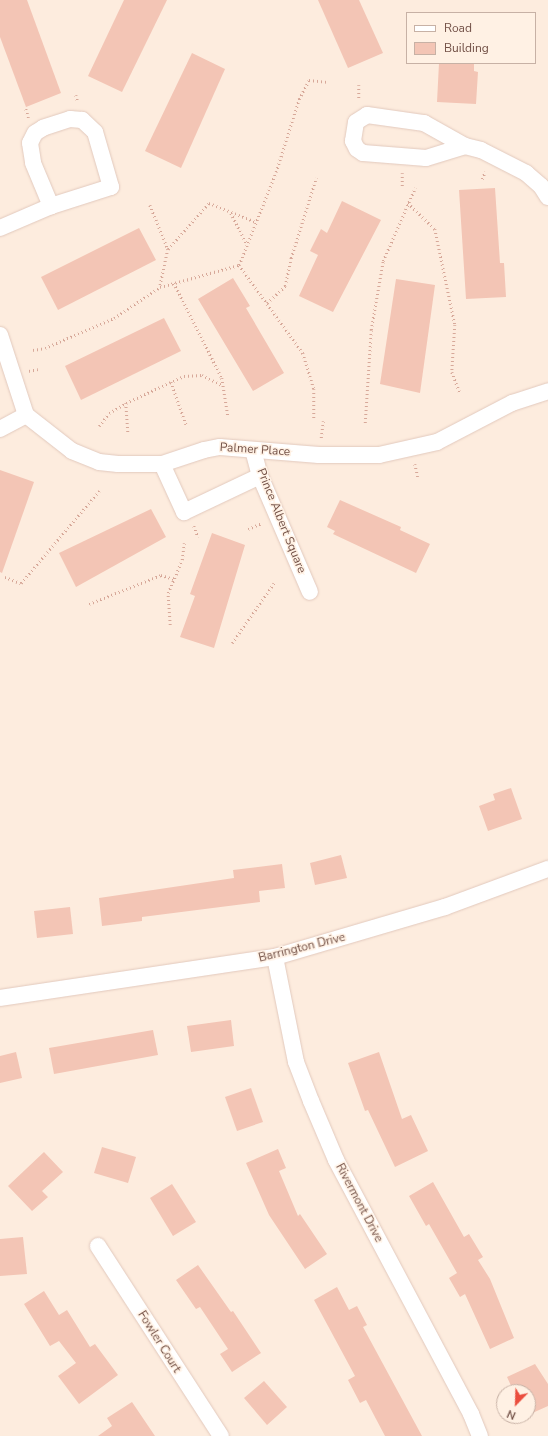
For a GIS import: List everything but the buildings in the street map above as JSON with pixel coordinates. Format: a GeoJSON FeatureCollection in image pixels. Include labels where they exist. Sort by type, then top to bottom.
{"type":"FeatureCollection","features":[{"type":"Feature","properties":{"kind":"street"},"geometry":{"type":"LineString","coordinates":[[465,146],[426,158],[363,153],[354,144],[355,125],[359,118],[367,115],[419,122],[465,146],[481,150],[526,173],[540,186],[548,197]]}},
{"type":"Feature","properties":{"kind":"street"},"geometry":{"type":"LineString","coordinates":[[0,228],[51,206],[111,187],[95,132],[82,120],[70,119],[43,128],[36,133],[30,143],[33,163],[51,206]]}},
{"type":"Feature","properties":{"kind":"street"},"geometry":{"type":"LineString","coordinates":[[0,336],[26,415],[0,429]]}},
{"type":"Feature","properties":{"kind":"street","name":"Palmer Place"},"geometry":{"type":"LineString","coordinates":[[26,415],[58,442],[85,457],[118,464],[162,464],[204,450],[220,447],[363,455],[411,449],[437,442],[512,403],[548,391]]}},
{"type":"Feature","properties":{"kind":"street","name":"Prince Albert Square"},"geometry":{"type":"LineString","coordinates":[[253,450],[260,476],[310,592]]}},
{"type":"Feature","properties":{"kind":"street"},"geometry":{"type":"LineString","coordinates":[[162,464],[184,512],[260,476]]}},
{"type":"Feature","properties":{"kind":"street","name":"Barrington Drive"},"geometry":{"type":"LineString","coordinates":[[0,998],[275,957],[445,907],[548,869]]}},
{"type":"Feature","properties":{"kind":"street","name":"Rivermont Drive"},"geometry":{"type":"LineString","coordinates":[[275,957],[296,1062],[336,1160],[471,1414],[480,1436]]}},
{"type":"Feature","properties":{"kind":"street","name":"Fowler Court"},"geometry":{"type":"LineString","coordinates":[[98,1246],[221,1436]]}},
{"type":"Feature","properties":{"kind":"path"},"geometry":{"type":"LineString","coordinates":[[239,265],[276,172],[299,99],[309,80],[327,82]]}},
{"type":"Feature","properties":{"kind":"path"},"geometry":{"type":"LineString","coordinates":[[267,303],[286,286],[291,258],[316,178]]}},
{"type":"Feature","properties":{"kind":"path"},"geometry":{"type":"LineString","coordinates":[[365,423],[371,330],[383,261],[415,188]]}},
{"type":"Feature","properties":{"kind":"path"},"geometry":{"type":"LineString","coordinates":[[160,287],[168,249],[209,203],[256,222]]}},
{"type":"Feature","properties":{"kind":"path"},"geometry":{"type":"LineString","coordinates":[[408,203],[435,229],[455,325],[452,372],[460,393]]}},
{"type":"Feature","properties":{"kind":"path"},"geometry":{"type":"LineString","coordinates":[[150,205],[168,249]]}},
{"type":"Feature","properties":{"kind":"path"},"geometry":{"type":"LineString","coordinates":[[231,212],[247,245]]}},
{"type":"Feature","properties":{"kind":"path"},"geometry":{"type":"LineString","coordinates":[[239,265],[303,353],[314,389],[314,420]]}},
{"type":"Feature","properties":{"kind":"path"},"geometry":{"type":"LineString","coordinates":[[33,350],[45,348],[114,318],[160,287],[239,265]]}},
{"type":"Feature","properties":{"kind":"path"},"geometry":{"type":"LineString","coordinates":[[174,283],[223,385],[228,416]]}},
{"type":"Feature","properties":{"kind":"path"},"geometry":{"type":"LineString","coordinates":[[98,426],[109,413],[126,403],[184,376],[202,375],[223,385]]}},
{"type":"Feature","properties":{"kind":"path"},"geometry":{"type":"LineString","coordinates":[[171,382],[186,424]]}},
{"type":"Feature","properties":{"kind":"path"},"geometry":{"type":"LineString","coordinates":[[126,403],[128,432]]}},
{"type":"Feature","properties":{"kind":"path"},"geometry":{"type":"LineString","coordinates":[[5,577],[21,583],[99,492]]}},
{"type":"Feature","properties":{"kind":"path"},"geometry":{"type":"LineString","coordinates":[[170,625],[168,593],[182,560],[184,544]]}},
{"type":"Feature","properties":{"kind":"path"},"geometry":{"type":"LineString","coordinates":[[89,604],[161,575],[174,579]]}},
{"type":"Feature","properties":{"kind":"path"},"geometry":{"type":"LineString","coordinates":[[232,643],[274,583]]}}]}
